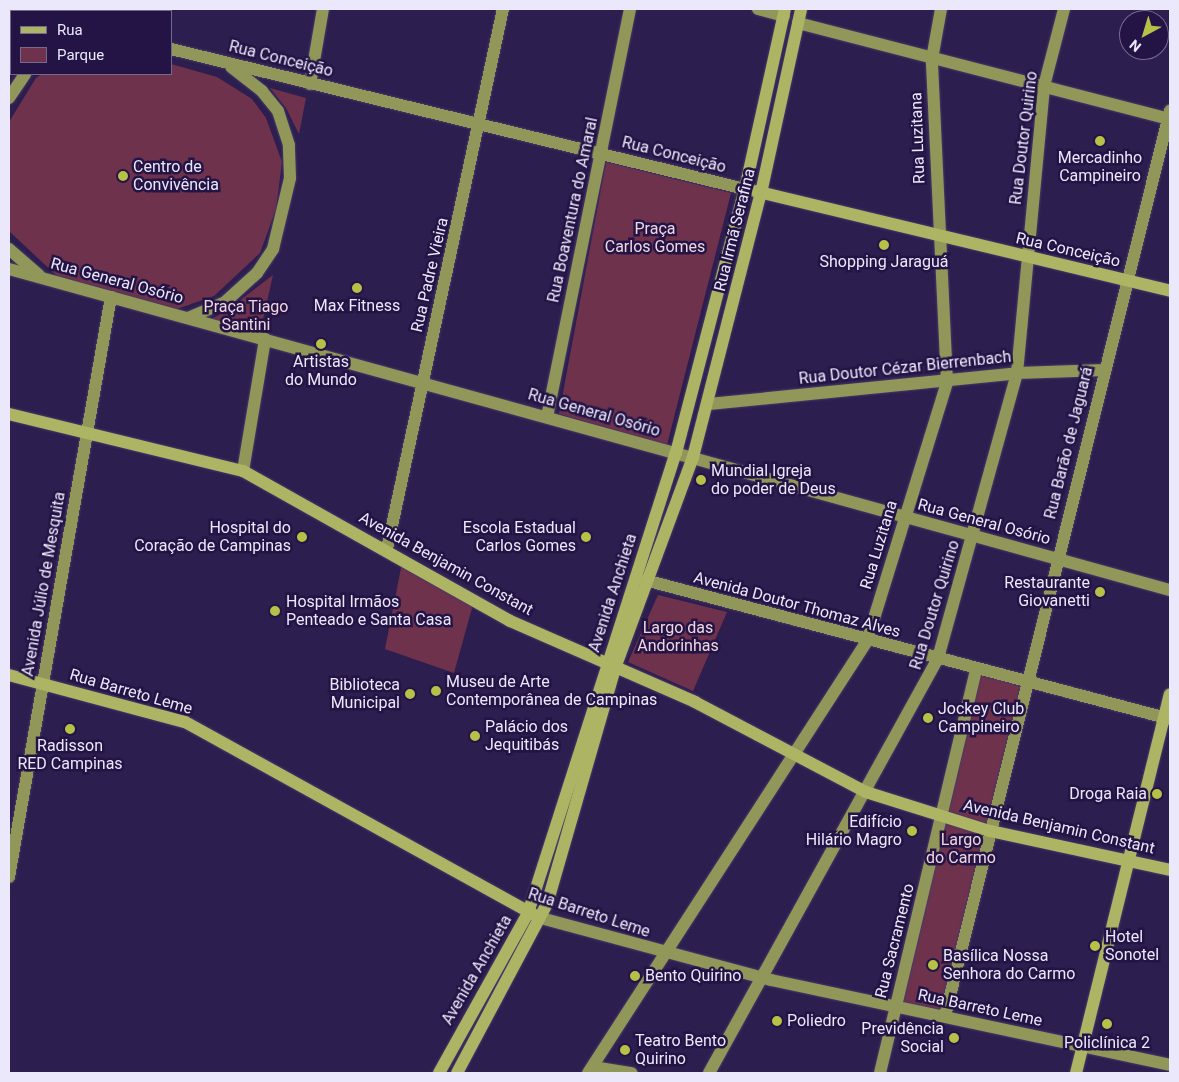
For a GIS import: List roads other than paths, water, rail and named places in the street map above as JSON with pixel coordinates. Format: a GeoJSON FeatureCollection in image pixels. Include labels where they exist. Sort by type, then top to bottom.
{"type":"FeatureCollection","features":[{"type":"Feature","properties":{"kind":"main road"},"geometry":{"type":"LineString","coordinates":[[310,84],[323,9]]}},
{"type":"Feature","properties":{"kind":"main road","name":"Rua Padre Vieira"},"geometry":{"type":"LineString","coordinates":[[387,549],[422,381],[481,122],[502,9]]}},
{"type":"Feature","properties":{"kind":"main road","name":"Rua Boaventura do Amaral"},"geometry":{"type":"LineString","coordinates":[[547,417],[630,9]]}},
{"type":"Feature","properties":{"kind":"main road"},"geometry":{"type":"LineString","coordinates":[[758,9],[784,12]]}},
{"type":"Feature","properties":{"kind":"main road","name":"Rua Irmã Serafina"},"geometry":{"type":"LineString","coordinates":[[693,457],[709,404],[761,192],[801,9]]}},
{"type":"Feature","properties":{"kind":"main road","name":"Rua Luzitana"},"geometry":{"type":"LineString","coordinates":[[591,1070],[664,953],[794,756],[867,641],[947,382],[938,236],[932,59],[941,9]]}},
{"type":"Feature","properties":{"kind":"main road","name":"Rua Doutor Quirino"},"geometry":{"type":"LineString","coordinates":[[710,1073],[938,658],[1017,373],[1044,86],[1064,9]]}},
{"type":"Feature","properties":{"kind":"main road","name":"Rua Irmã Serafina"},"geometry":{"type":"LineString","coordinates":[[676,453],[745,189],[784,12]]}},
{"type":"Feature","properties":{"kind":"main road"},"geometry":{"type":"LineString","coordinates":[[798,23],[932,59],[1170,116]]}},
{"type":"Feature","properties":{"kind":"main road","name":"Rua Conceição"},"geometry":{"type":"LineString","coordinates":[[172,49],[310,84],[481,122],[601,154],[1170,291]]}},
{"type":"Feature","properties":{"kind":"main road"},"geometry":{"type":"LineString","coordinates":[[188,318],[224,304],[257,273],[273,248],[290,178],[290,144],[278,111],[248,78],[222,62]]}},
{"type":"Feature","properties":{"kind":"main road"},"geometry":{"type":"LineString","coordinates":[[9,98],[24,75]]}},
{"type":"Feature","properties":{"kind":"main road","name":"Rua Barão de Jaguará"},"geometry":{"type":"LineString","coordinates":[[945,1016],[1104,370],[1170,116]]}},
{"type":"Feature","properties":{"kind":"main road"},"geometry":{"type":"LineString","coordinates":[[9,249],[44,278]]}},
{"type":"Feature","properties":{"kind":"main road","name":"Rua General Osório"},"geometry":{"type":"LineString","coordinates":[[9,269],[422,381],[972,537],[1170,590]]}},
{"type":"Feature","properties":{"kind":"main road","name":"Avenida Júlio de Mesquita"},"geometry":{"type":"LineString","coordinates":[[9,877],[111,297]]}},
{"type":"Feature","properties":{"kind":"main road"},"geometry":{"type":"LineString","coordinates":[[243,471],[265,338]]}},
{"type":"Feature","properties":{"kind":"main road","name":"Rua Doutor Cézar Bierrenbach"},"geometry":{"type":"LineString","coordinates":[[709,404],[947,382],[1017,373],[1104,370]]}},
{"type":"Feature","properties":{"kind":"main road","name":"Avenida Benjamin Constant"},"geometry":{"type":"LineString","coordinates":[[9,414],[243,471],[387,549],[510,621],[695,702],[794,756],[866,792],[990,831],[1170,870]]}},
{"type":"Feature","properties":{"kind":"main road","name":"Avenida Anchieta"},"geometry":{"type":"LineString","coordinates":[[457,1073],[541,918],[611,666],[676,453]]}},
{"type":"Feature","properties":{"kind":"main road","name":"Avenida Anchieta"},"geometry":{"type":"LineString","coordinates":[[439,1073],[528,913],[611,666],[693,457]]}},
{"type":"Feature","properties":{"kind":"main road","name":"Avenida Doutor Thomaz Alves"},"geometry":{"type":"LineString","coordinates":[[645,580],[867,641],[1167,719]]}},
{"type":"Feature","properties":{"kind":"main road","name":"Rua Sacramento"},"geometry":{"type":"LineString","coordinates":[[880,1073],[976,670]]}},
{"type":"Feature","properties":{"kind":"main road","name":"Rua Barreto Leme"},"geometry":{"type":"LineString","coordinates":[[9,675],[196,727],[528,913],[541,918],[664,953],[763,978],[1170,1065]]}},
{"type":"Feature","properties":{"kind":"main road"},"geometry":{"type":"LineString","coordinates":[[1076,1073],[1084,1047],[1127,860],[1167,719],[1170,694]]}},
{"type":"Feature","properties":{"kind":"main road"},"geometry":{"type":"LineString","coordinates":[[591,1070],[632,1073]]}},
{"type":"Feature","properties":{"kind":"place","name":"Mercadinho Campineiro"},"geometry":{"type":"Point","coordinates":[1100,141]}},
{"type":"Feature","properties":{"kind":"place","name":"Centro de Convivência"},"geometry":{"type":"Point","coordinates":[123,176]}},
{"type":"Feature","properties":{"kind":"place","name":"Shopping Jaraguá"},"geometry":{"type":"Point","coordinates":[884,245]}},
{"type":"Feature","properties":{"kind":"place","name":"Max Fitness"},"geometry":{"type":"Point","coordinates":[357,288]}},
{"type":"Feature","properties":{"kind":"place","name":"Artistas do Mundo"},"geometry":{"type":"Point","coordinates":[321,344]}},
{"type":"Feature","properties":{"kind":"place","name":"Mundial Igreja do poder de Deus"},"geometry":{"type":"Point","coordinates":[701,480]}},
{"type":"Feature","properties":{"kind":"place","name":"Hospital do Coração de Campinas"},"geometry":{"type":"Point","coordinates":[302,537]}},
{"type":"Feature","properties":{"kind":"place","name":"Escola Estadual Carlos Gomes"},"geometry":{"type":"Point","coordinates":[586,537]}},
{"type":"Feature","properties":{"kind":"place","name":"Restaurante Giovanetti"},"geometry":{"type":"Point","coordinates":[1100,592]}},
{"type":"Feature","properties":{"kind":"place","name":"Hospital Irmãos Penteado e Santa Casa"},"geometry":{"type":"Point","coordinates":[275,611]}},
{"type":"Feature","properties":{"kind":"place","name":"Museu de Arte Contemporânea de Campinas"},"geometry":{"type":"Point","coordinates":[436,691]}},
{"type":"Feature","properties":{"kind":"place","name":"Biblioteca Municipal"},"geometry":{"type":"Point","coordinates":[410,694]}},
{"type":"Feature","properties":{"kind":"place","name":"Jockey Club Campineiro"},"geometry":{"type":"Point","coordinates":[928,718]}},
{"type":"Feature","properties":{"kind":"place","name":"Radisson RED Campinas"},"geometry":{"type":"Point","coordinates":[70,729]}},
{"type":"Feature","properties":{"kind":"place","name":"Palácio dos Jequitibás"},"geometry":{"type":"Point","coordinates":[475,736]}},
{"type":"Feature","properties":{"kind":"place","name":"Droga Raia"},"geometry":{"type":"Point","coordinates":[1157,794]}},
{"type":"Feature","properties":{"kind":"place","name":"Edifício Hilário Magro"},"geometry":{"type":"Point","coordinates":[912,831]}},
{"type":"Feature","properties":{"kind":"place","name":"Hotel Sonotel"},"geometry":{"type":"Point","coordinates":[1095,946]}},
{"type":"Feature","properties":{"kind":"place","name":"Basílica Nossa Senhora do Carmo"},"geometry":{"type":"Point","coordinates":[933,965]}},
{"type":"Feature","properties":{"kind":"place","name":"Bento Quirino"},"geometry":{"type":"Point","coordinates":[635,976]}},
{"type":"Feature","properties":{"kind":"place","name":"Poliedro"},"geometry":{"type":"Point","coordinates":[777,1021]}},
{"type":"Feature","properties":{"kind":"place","name":"Policlínica 2"},"geometry":{"type":"Point","coordinates":[1107,1024]}},
{"type":"Feature","properties":{"kind":"place","name":"Previdência Social"},"geometry":{"type":"Point","coordinates":[954,1038]}},
{"type":"Feature","properties":{"kind":"place","name":"Teatro Bento Quirino"},"geometry":{"type":"Point","coordinates":[625,1050]}},
{"type":"Feature","properties":{"kind":"park label","name":"Praça Carlos Gomes"},"geometry":{"type":"Point","coordinates":[655,238]}},
{"type":"Feature","properties":{"kind":"park label","name":"Praça Tiago Santini"},"geometry":{"type":"Point","coordinates":[246,316]}},
{"type":"Feature","properties":{"kind":"park label","name":"Largo das Andorinhas"},"geometry":{"type":"Point","coordinates":[678,637]}},
{"type":"Feature","properties":{"kind":"park label","name":"Largo do Carmo"},"geometry":{"type":"Point","coordinates":[961,849]}}]}
